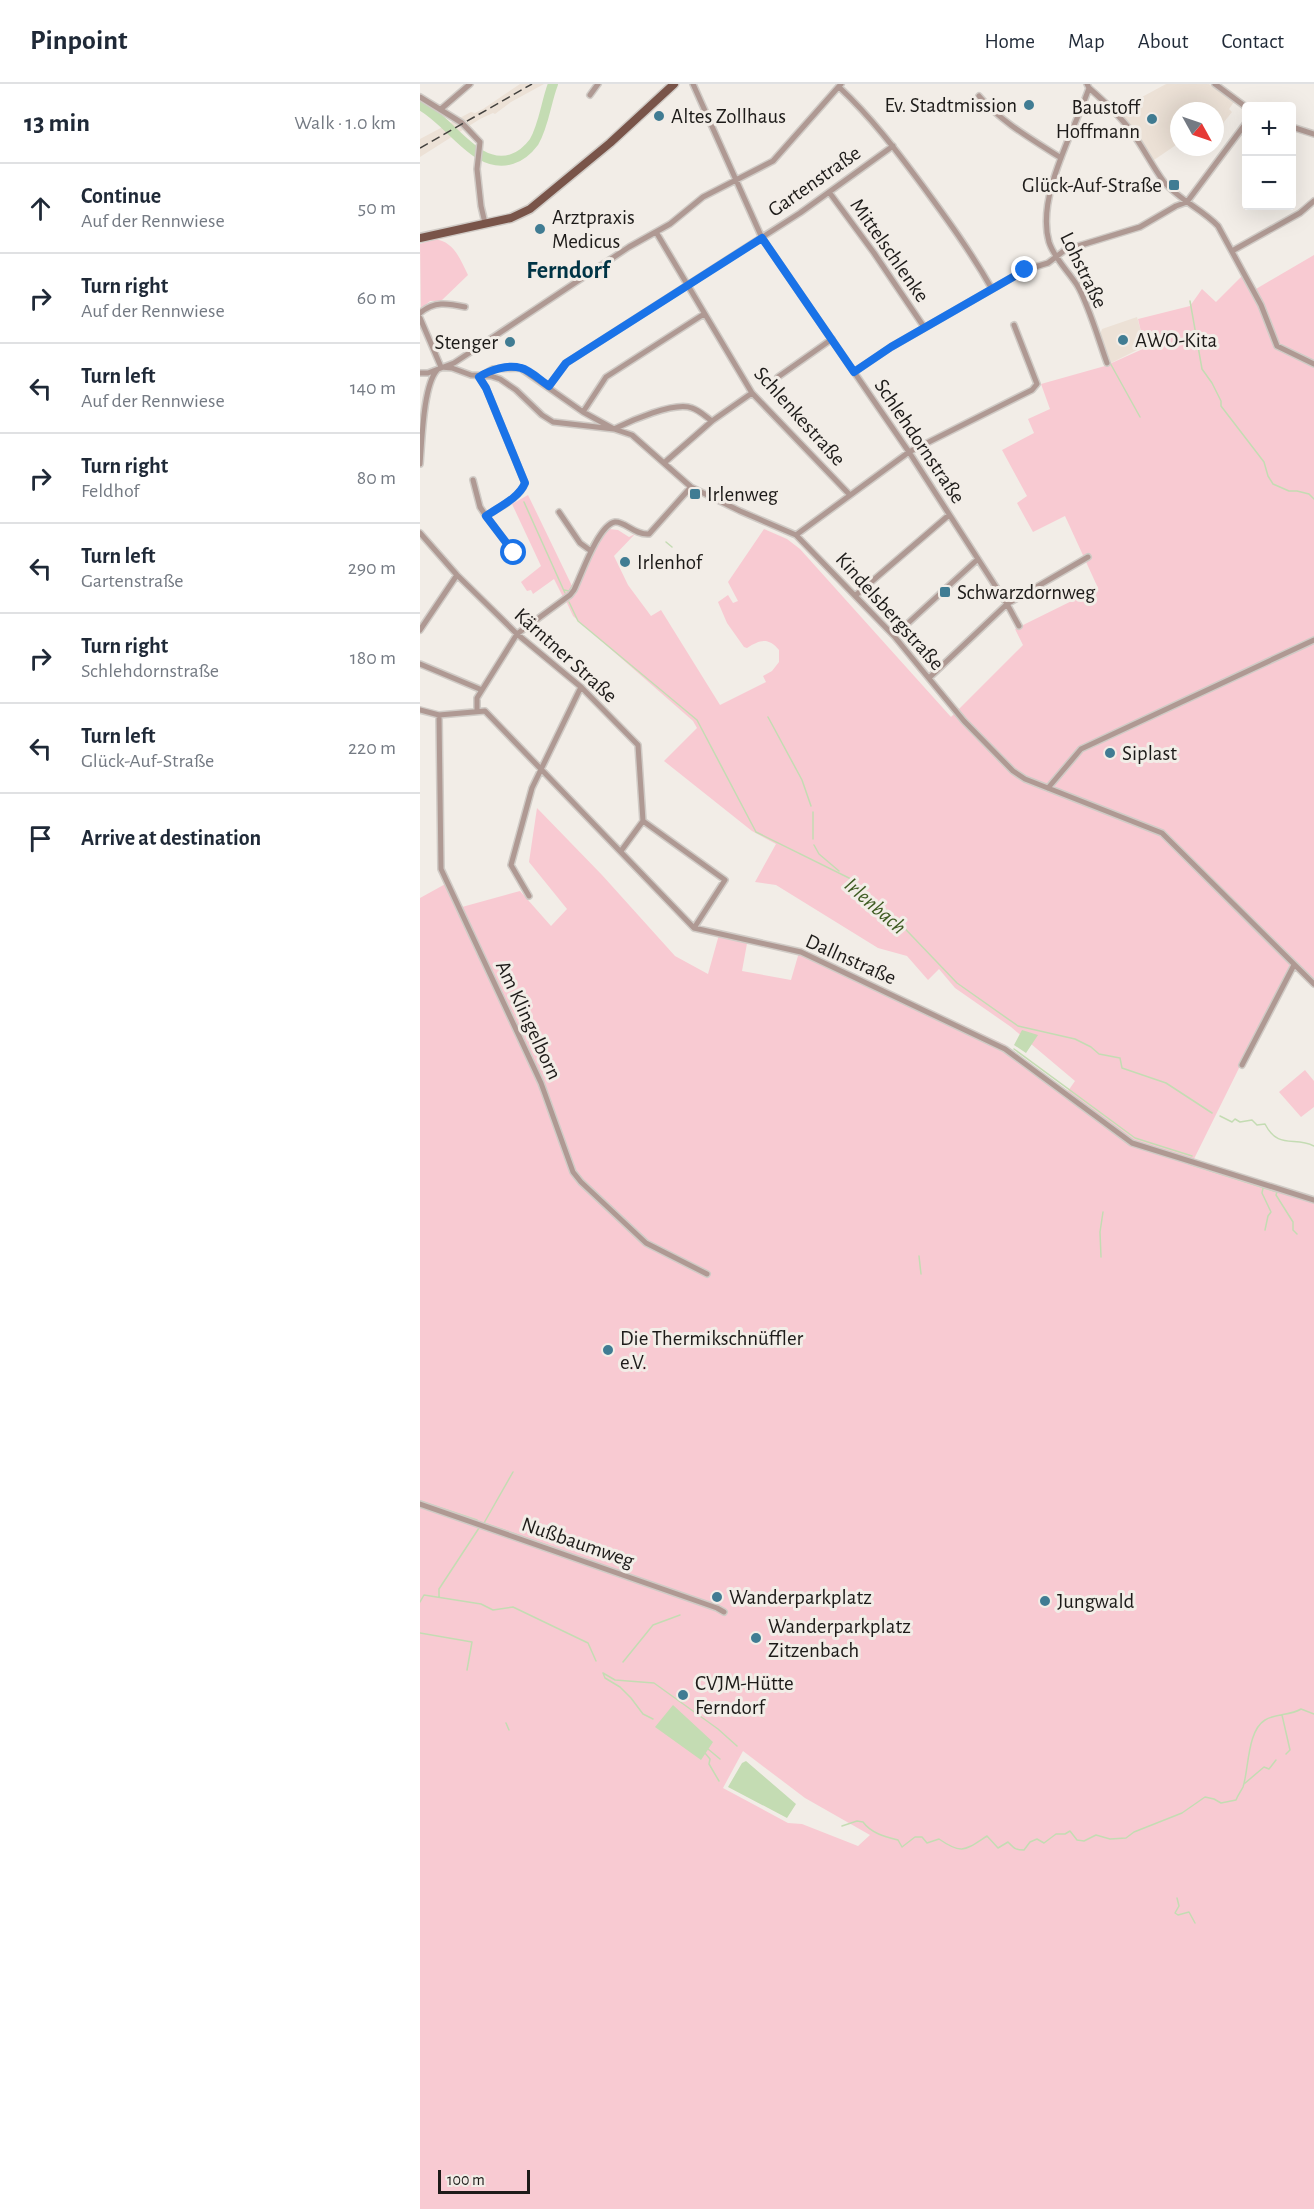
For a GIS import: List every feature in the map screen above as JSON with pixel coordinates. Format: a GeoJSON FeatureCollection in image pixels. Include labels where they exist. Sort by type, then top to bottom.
{"type":"FeatureCollection","features":[{"type":"Feature","properties":{"kind":"main road"},"geometry":{"type":"LineString","coordinates":[[420,238],[511,218],[530,209],[593,158],[674,84]]}},
{"type":"Feature","properties":{"kind":"street"},"geometry":{"type":"LineString","coordinates":[[441,109],[470,84]]}},
{"type":"Feature","properties":{"kind":"street"},"geometry":{"type":"LineString","coordinates":[[590,95],[598,84]]}},
{"type":"Feature","properties":{"kind":"street","name":"Schlehdornstraße"},"geometry":{"type":"LineString","coordinates":[[693,84],[762,238],[909,452],[1019,626]]}},
{"type":"Feature","properties":{"kind":"street"},"geometry":{"type":"LineString","coordinates":[[1215,84],[1242,104]]}},
{"type":"Feature","properties":{"kind":"street"},"geometry":{"type":"LineString","coordinates":[[420,373],[428,373],[453,363],[629,247],[670,224],[703,197],[773,161],[840,85],[893,146],[970,250],[992,289]]}},
{"type":"Feature","properties":{"kind":"street"},"geometry":{"type":"LineString","coordinates":[[1088,86],[1116,112],[1165,182],[1187,202],[1210,217],[1218,226],[1262,305],[1277,346],[1314,364]]}},
{"type":"Feature","properties":{"kind":"street","name":"Lohstraße"},"geometry":{"type":"LineString","coordinates":[[1088,86],[1061,158],[1048,201],[1046,220],[1050,245],[1078,287],[1107,363]]}},
{"type":"Feature","properties":{"kind":"street"},"geometry":{"type":"LineString","coordinates":[[978,96],[1023,133],[1061,158]]}},
{"type":"Feature","properties":{"kind":"street"},"geometry":{"type":"LineString","coordinates":[[420,97],[462,123],[480,142],[477,169],[485,223]]}},
{"type":"Feature","properties":{"kind":"street"},"geometry":{"type":"LineString","coordinates":[[854,372],[924,327],[1025,270],[1048,263],[1065,250],[1140,227],[1187,202],[1242,128]]}},
{"type":"Feature","properties":{"kind":"street"},"geometry":{"type":"LineString","coordinates":[[1296,128],[1314,134]]}},
{"type":"Feature","properties":{"kind":"street","name":"Gartenstraße"},"geometry":{"type":"LineString","coordinates":[[549,386],[566,363],[762,238],[893,146]]}},
{"type":"Feature","properties":{"kind":"street","name":"Mittelschlenke"},"geometry":{"type":"LineString","coordinates":[[829,192],[924,327]]}},
{"type":"Feature","properties":{"kind":"street"},"geometry":{"type":"LineString","coordinates":[[1232,251],[1300,213],[1314,201]]}},
{"type":"Feature","properties":{"kind":"street","name":"Schlenkestraße"},"geometry":{"type":"LineString","coordinates":[[656,232],[752,393],[850,495]]}},
{"type":"Feature","properties":{"kind":"street"},"geometry":{"type":"LineString","coordinates":[[420,313],[430,305],[441,303],[465,307]]}},
{"type":"Feature","properties":{"kind":"street"},"geometry":{"type":"LineString","coordinates":[[583,412],[606,376],[704,314]]}},
{"type":"Feature","properties":{"kind":"street"},"geometry":{"type":"LineString","coordinates":[[420,318],[441,367]]}},
{"type":"Feature","properties":{"kind":"street"},"geometry":{"type":"LineString","coordinates":[[796,535],[909,452],[1032,390],[1037,384],[1014,325]]}},
{"type":"Feature","properties":{"kind":"street"},"geometry":{"type":"LineString","coordinates":[[778,377],[832,339]]}},
{"type":"Feature","properties":{"kind":"street"},"geometry":{"type":"LineString","coordinates":[[420,464],[426,402],[434,374],[441,367]]}},
{"type":"Feature","properties":{"kind":"street","name":"Kindelsbergstraße"},"geometry":{"type":"LineString","coordinates":[[441,367],[453,368],[479,377],[491,376],[500,380],[516,390],[542,415],[553,422],[614,429],[632,435],[691,487],[796,535],[894,636],[964,721],[1013,771],[1025,779],[1162,833],[1314,984]]}},
{"type":"Feature","properties":{"kind":"street"},"geometry":{"type":"LineString","coordinates":[[486,516],[514,497],[522,490],[525,483],[486,388],[479,377],[493,369],[520,368],[549,386],[583,412],[614,429],[634,418],[676,408],[690,407],[712,421]]}},
{"type":"Feature","properties":{"kind":"street"},"geometry":{"type":"LineString","coordinates":[[664,463],[712,421],[752,393]]}},
{"type":"Feature","properties":{"kind":"street"},"geometry":{"type":"LineString","coordinates":[[473,480],[480,507],[514,553]]}},
{"type":"Feature","properties":{"kind":"street"},"geometry":{"type":"LineString","coordinates":[[477,711],[477,698],[517,634],[570,595],[591,551],[605,530],[612,523],[617,522],[640,535],[649,534],[691,487]]}},
{"type":"Feature","properties":{"kind":"street"},"geometry":{"type":"LineString","coordinates":[[559,512],[580,543],[591,551]]}},
{"type":"Feature","properties":{"kind":"street"},"geometry":{"type":"LineString","coordinates":[[856,595],[950,515]]}},
{"type":"Feature","properties":{"kind":"street","name":"Kärntner Straße"},"geometry":{"type":"LineString","coordinates":[[420,533],[517,634],[581,687],[638,745],[643,821]]}},
{"type":"Feature","properties":{"kind":"street"},"geometry":{"type":"LineString","coordinates":[[929,678],[1007,604],[1088,557]]}},
{"type":"Feature","properties":{"kind":"street"},"geometry":{"type":"LineString","coordinates":[[894,636],[978,559]]}},
{"type":"Feature","properties":{"kind":"street"},"geometry":{"type":"LineString","coordinates":[[420,630],[457,574]]}},
{"type":"Feature","properties":{"kind":"street"},"geometry":{"type":"LineString","coordinates":[[1048,788],[1081,749],[1314,640]]}},
{"type":"Feature","properties":{"kind":"street"},"geometry":{"type":"LineString","coordinates":[[420,664],[482,690]]}},
{"type":"Feature","properties":{"kind":"street"},"geometry":{"type":"LineString","coordinates":[[529,896],[511,865],[532,788],[581,687]]}},
{"type":"Feature","properties":{"kind":"street"},"geometry":{"type":"LineString","coordinates":[[420,710],[439,715],[485,711],[694,928],[725,880],[643,821],[621,851]]}},
{"type":"Feature","properties":{"kind":"street","name":"Am Klingelborn"},"geometry":{"type":"LineString","coordinates":[[439,715],[441,869],[541,1083],[573,1172],[646,1243],[707,1274]]}},
{"type":"Feature","properties":{"kind":"street","name":"Dallnstraße"},"geometry":{"type":"LineString","coordinates":[[694,928],[801,952],[1005,1049],[1132,1143],[1314,1200]]}},
{"type":"Feature","properties":{"kind":"street"},"geometry":{"type":"LineString","coordinates":[[1242,1065],[1294,965]]}},
{"type":"Feature","properties":{"kind":"street","name":"Nußbaumweg"},"geometry":{"type":"LineString","coordinates":[[420,1504],[707,1604],[723,1612]]}},
{"type":"Feature","properties":{"kind":"shaded area"},"geometry":{"type":"Polygon","coordinates":[[[520,84],[544,84],[511,102],[495,114],[480,119],[420,157],[420,139],[471,112],[475,113],[483,109],[520,84]]]}},
{"type":"Feature","properties":{"kind":"shaded area","name":"Baustoff Hoffmann"},"geometry":{"type":"Polygon","coordinates":[[[1166,84],[1209,84],[1234,102],[1229,109],[1232,112],[1224,122],[1224,102],[1170,102],[1170,149],[1154,160],[1118,110],[1166,84]]]}},
{"type":"Feature","properties":{"kind":"shaded area"},"geometry":{"type":"Polygon","coordinates":[[[434,239],[441,240],[451,247],[468,275],[441,301],[430,301],[421,309],[420,244],[434,239]]]}},
{"type":"Feature","properties":{"kind":"shaded area"},"geometry":{"type":"Polygon","coordinates":[[[1314,255],[1314,983],[1292,961],[1192,1163],[1314,1203],[1314,2209],[420,2209],[420,898],[449,882],[462,907],[520,891],[551,926],[567,909],[529,862],[537,808],[602,875],[675,956],[708,974],[720,931],[748,938],[742,971],[791,980],[800,949],[1006,1045],[998,1049],[1068,1091],[1075,1081],[1011,1027],[955,988],[939,969],[928,980],[907,956],[878,948],[776,885],[755,882],[776,844],[752,831],[664,761],[697,728],[693,721],[573,616],[566,601],[576,594],[594,549],[609,529],[618,530],[629,537],[635,534],[614,556],[628,585],[651,616],[661,610],[720,705],[766,682],[763,676],[772,671],[779,662],[779,650],[771,643],[764,641],[747,648],[744,647],[727,623],[718,602],[728,595],[733,603],[738,601],[728,582],[764,529],[787,539],[800,549],[951,717],[1023,645],[1015,629],[1098,588],[1065,516],[1033,532],[1017,503],[1027,496],[1002,450],[1034,433],[1028,419],[1050,409],[1041,384],[1105,366],[1145,348],[1138,319],[1190,306],[1202,289],[1216,302],[1242,276],[1256,289],[1314,255]],[[743,1751],[723,1788],[788,1823],[802,1824],[858,1846],[870,1835],[805,1798],[743,1751]]]}},
{"type":"Feature","properties":{"kind":"shaded area","name":"AWO-Kita"},"geometry":{"type":"Polygon","coordinates":[[[1137,317],[1145,346],[1111,363],[1100,335],[1102,329],[1137,317]]]}},
{"type":"Feature","properties":{"kind":"shaded area"},"geometry":{"type":"Polygon","coordinates":[[[528,495],[573,588],[563,597],[554,579],[533,594],[531,590],[527,591],[521,582],[541,566],[512,504],[528,495]]]}},
{"type":"Feature","properties":{"kind":"shaded area"},"geometry":{"type":"Polygon","coordinates":[[[1022,1030],[1038,1035],[1026,1053],[1014,1045],[1022,1030]]]}},
{"type":"Feature","properties":{"kind":"shaded area"},"geometry":{"type":"Polygon","coordinates":[[[1305,1070],[1314,1081],[1314,1107],[1301,1117],[1279,1092],[1305,1070]]]}},
{"type":"Feature","properties":{"kind":"shaded area"},"geometry":{"type":"Polygon","coordinates":[[[673,1705],[713,1742],[701,1760],[655,1727],[673,1705]]]}},
{"type":"Feature","properties":{"kind":"shaded area"},"geometry":{"type":"Polygon","coordinates":[[[746,1761],[796,1804],[787,1818],[728,1787],[742,1763],[746,1761]]]}},
{"type":"Feature","properties":{"kind":"waterway","name":"Ferndorf"},"geometry":{"type":"LineString","coordinates":[[420,105],[442,121],[475,151],[487,158],[499,161],[512,159],[519,156],[534,142],[553,84]]}},
{"type":"Feature","properties":{"kind":"waterway"},"geometry":{"type":"LineString","coordinates":[[1190,301],[1202,369],[1212,383],[1221,401],[1221,406],[1264,462],[1273,484],[1289,491],[1309,494],[1314,499]]}},
{"type":"Feature","properties":{"kind":"waterway"},"geometry":{"type":"LineString","coordinates":[[1109,361],[1140,417]]}},
{"type":"Feature","properties":{"kind":"waterway","name":"Irlenbach"},"geometry":{"type":"LineString","coordinates":[[524,502],[565,593]]}},
{"type":"Feature","properties":{"kind":"waterway"},"geometry":{"type":"LineString","coordinates":[[591,544],[599,532]]}},
{"type":"Feature","properties":{"kind":"waterway"},"geometry":{"type":"LineString","coordinates":[[666,542],[672,547]]}},
{"type":"Feature","properties":{"kind":"waterway"},"geometry":{"type":"LineString","coordinates":[[564,590],[569,591],[576,580]]}},
{"type":"Feature","properties":{"kind":"waterway","name":"Irlenbach"},"geometry":{"type":"LineString","coordinates":[[569,602],[578,621],[697,720],[756,832],[851,879],[890,913],[957,983],[1018,1026],[1075,1039],[1099,1054],[1120,1058],[1122,1068],[1166,1083],[1212,1113]]}},
{"type":"Feature","properties":{"kind":"waterway"},"geometry":{"type":"LineString","coordinates":[[768,717],[802,780],[811,806]]}},
{"type":"Feature","properties":{"kind":"waterway"},"geometry":{"type":"LineString","coordinates":[[813,812],[813,839]]}},
{"type":"Feature","properties":{"kind":"waterway"},"geometry":{"type":"LineString","coordinates":[[814,845],[819,854],[839,871]]}},
{"type":"Feature","properties":{"kind":"waterway"},"geometry":{"type":"LineString","coordinates":[[1014,1049],[1135,1138],[1192,1156]]}},
{"type":"Feature","properties":{"kind":"waterway","name":"Irlenbach"},"geometry":{"type":"LineString","coordinates":[[1220,1116],[1232,1122],[1235,1119],[1240,1122],[1252,1120],[1257,1125],[1265,1124],[1270,1132],[1281,1140],[1314,1146]]}},
{"type":"Feature","properties":{"kind":"waterway"},"geometry":{"type":"LineString","coordinates":[[1189,1164],[1277,1192],[1276,1195],[1293,1222],[1293,1230],[1297,1234]]}},
{"type":"Feature","properties":{"kind":"waterway"},"geometry":{"type":"LineString","coordinates":[[1263,1188],[1262,1193],[1271,1212],[1265,1230]]}},
{"type":"Feature","properties":{"kind":"waterway"},"geometry":{"type":"LineString","coordinates":[[1101,1257],[1100,1232],[1103,1212]]}},
{"type":"Feature","properties":{"kind":"waterway"},"geometry":{"type":"LineString","coordinates":[[919,1256],[921,1274]]}},
{"type":"Feature","properties":{"kind":"waterway"},"geometry":{"type":"LineString","coordinates":[[513,1472],[484,1523],[555,1548]]}},
{"type":"Feature","properties":{"kind":"waterway"},"geometry":{"type":"LineString","coordinates":[[420,1501],[477,1520]]}},
{"type":"Feature","properties":{"kind":"waterway"},"geometry":{"type":"LineString","coordinates":[[439,1597],[439,1589],[479,1528]]}},
{"type":"Feature","properties":{"kind":"waterway"},"geometry":{"type":"LineString","coordinates":[[420,1602],[424,1595],[481,1604],[493,1610],[513,1607],[588,1643],[596,1661]]}},
{"type":"Feature","properties":{"kind":"waterway"},"geometry":{"type":"LineString","coordinates":[[623,1662],[653,1625],[680,1615]]}},
{"type":"Feature","properties":{"kind":"waterway"},"geometry":{"type":"LineString","coordinates":[[420,1633],[472,1642],[467,1670]]}},
{"type":"Feature","properties":{"kind":"waterway"},"geometry":{"type":"LineString","coordinates":[[603,1673],[615,1680],[654,1683],[718,1729],[737,1746]]}},
{"type":"Feature","properties":{"kind":"waterway"},"geometry":{"type":"LineString","coordinates":[[603,1673],[605,1678],[620,1687],[631,1698],[643,1714],[653,1719]]}},
{"type":"Feature","properties":{"kind":"waterway"},"geometry":{"type":"LineString","coordinates":[[842,1826],[857,1821],[863,1822],[874,1832],[898,1840],[902,1847],[915,1837],[922,1837],[927,1843],[939,1839],[953,1847],[963,1849],[987,1836],[998,1848],[1008,1842],[1019,1850],[1024,1850],[1030,1842],[1037,1839],[1044,1843],[1056,1834],[1065,1834],[1070,1831],[1077,1840],[1084,1841],[1096,1835],[1110,1839],[1126,1838],[1134,1832],[1182,1813],[1205,1797],[1221,1803],[1236,1800],[1243,1787],[1252,1741],[1259,1725],[1274,1716],[1301,1709],[1314,1714]]}},
{"type":"Feature","properties":{"kind":"waterway"},"geometry":{"type":"LineString","coordinates":[[1282,1715],[1290,1750],[1286,1754]]}},
{"type":"Feature","properties":{"kind":"waterway"},"geometry":{"type":"LineString","coordinates":[[506,1723],[509,1730]]}},
{"type":"Feature","properties":{"kind":"waterway"},"geometry":{"type":"LineString","coordinates":[[708,1749],[720,1759]]}},
{"type":"Feature","properties":{"kind":"waterway"},"geometry":{"type":"LineString","coordinates":[[705,1753],[719,1781]]}},
{"type":"Feature","properties":{"kind":"waterway"},"geometry":{"type":"LineString","coordinates":[[1244,1784],[1264,1767],[1269,1769],[1276,1760]]}},
{"type":"Feature","properties":{"kind":"waterway"},"geometry":{"type":"LineString","coordinates":[[1177,1898],[1179,1906],[1175,1913],[1178,1915],[1189,1912],[1195,1923]]}},
{"type":"Feature","properties":{"kind":"railway"},"geometry":{"type":"LineString","coordinates":[[420,148],[532,84]]}},
{"type":"Feature","properties":{"kind":"place","name":"Ev. Stadtmission"},"geometry":{"type":"Point","coordinates":[1029,105]}},
{"type":"Feature","properties":{"kind":"place","name":"Altes Zollhaus"},"geometry":{"type":"Point","coordinates":[659,116]}},
{"type":"Feature","properties":{"kind":"place","name":"Baustoff Hoffmann"},"geometry":{"type":"Point","coordinates":[1152,119]}},
{"type":"Feature","properties":{"kind":"place","name":"Glück-Auf-Straße"},"geometry":{"type":"Point","coordinates":[1174,185]}},
{"type":"Feature","properties":{"kind":"place","name":"Arztpraxis Medicus"},"geometry":{"type":"Point","coordinates":[540,229]}},
{"type":"Feature","properties":{"kind":"place","name":"AWO-Kita"},"geometry":{"type":"Point","coordinates":[1123,340]}},
{"type":"Feature","properties":{"kind":"place","name":"Stenger"},"geometry":{"type":"Point","coordinates":[510,342]}},
{"type":"Feature","properties":{"kind":"place","name":"Irlenweg"},"geometry":{"type":"Point","coordinates":[695,494]}},
{"type":"Feature","properties":{"kind":"place","name":"Irlenhof"},"geometry":{"type":"Point","coordinates":[625,562]}},
{"type":"Feature","properties":{"kind":"place","name":"Schwarzdornweg"},"geometry":{"type":"Point","coordinates":[945,592]}},
{"type":"Feature","properties":{"kind":"place","name":"Siplast"},"geometry":{"type":"Point","coordinates":[1110,753]}},
{"type":"Feature","properties":{"kind":"place","name":"Die Thermikschnüffler e.V."},"geometry":{"type":"Point","coordinates":[608,1350]}},
{"type":"Feature","properties":{"kind":"place","name":"Wanderparkplatz"},"geometry":{"type":"Point","coordinates":[717,1597]}},
{"type":"Feature","properties":{"kind":"place","name":"Jungwald"},"geometry":{"type":"Point","coordinates":[1045,1601]}},
{"type":"Feature","properties":{"kind":"place","name":"Wanderparkplatz Zitzenbach"},"geometry":{"type":"Point","coordinates":[756,1638]}},
{"type":"Feature","properties":{"kind":"place","name":"CVJM-Hütte Ferndorf"},"geometry":{"type":"Point","coordinates":[683,1695]}},
{"type":"Feature","properties":{"kind":"district","name":"Ferndorf"},"geometry":{"type":"Point","coordinates":[568,270]}},
{"type":"Feature","properties":{"kind":"route"},"geometry":{"type":"LineString","coordinates":[[514,553],[486,516],[514,497],[522,490],[525,483],[486,388],[479,377],[486,372],[493,369],[520,368],[549,386],[566,363],[762,238],[854,372],[891,347],[1025,270]]}}]}
